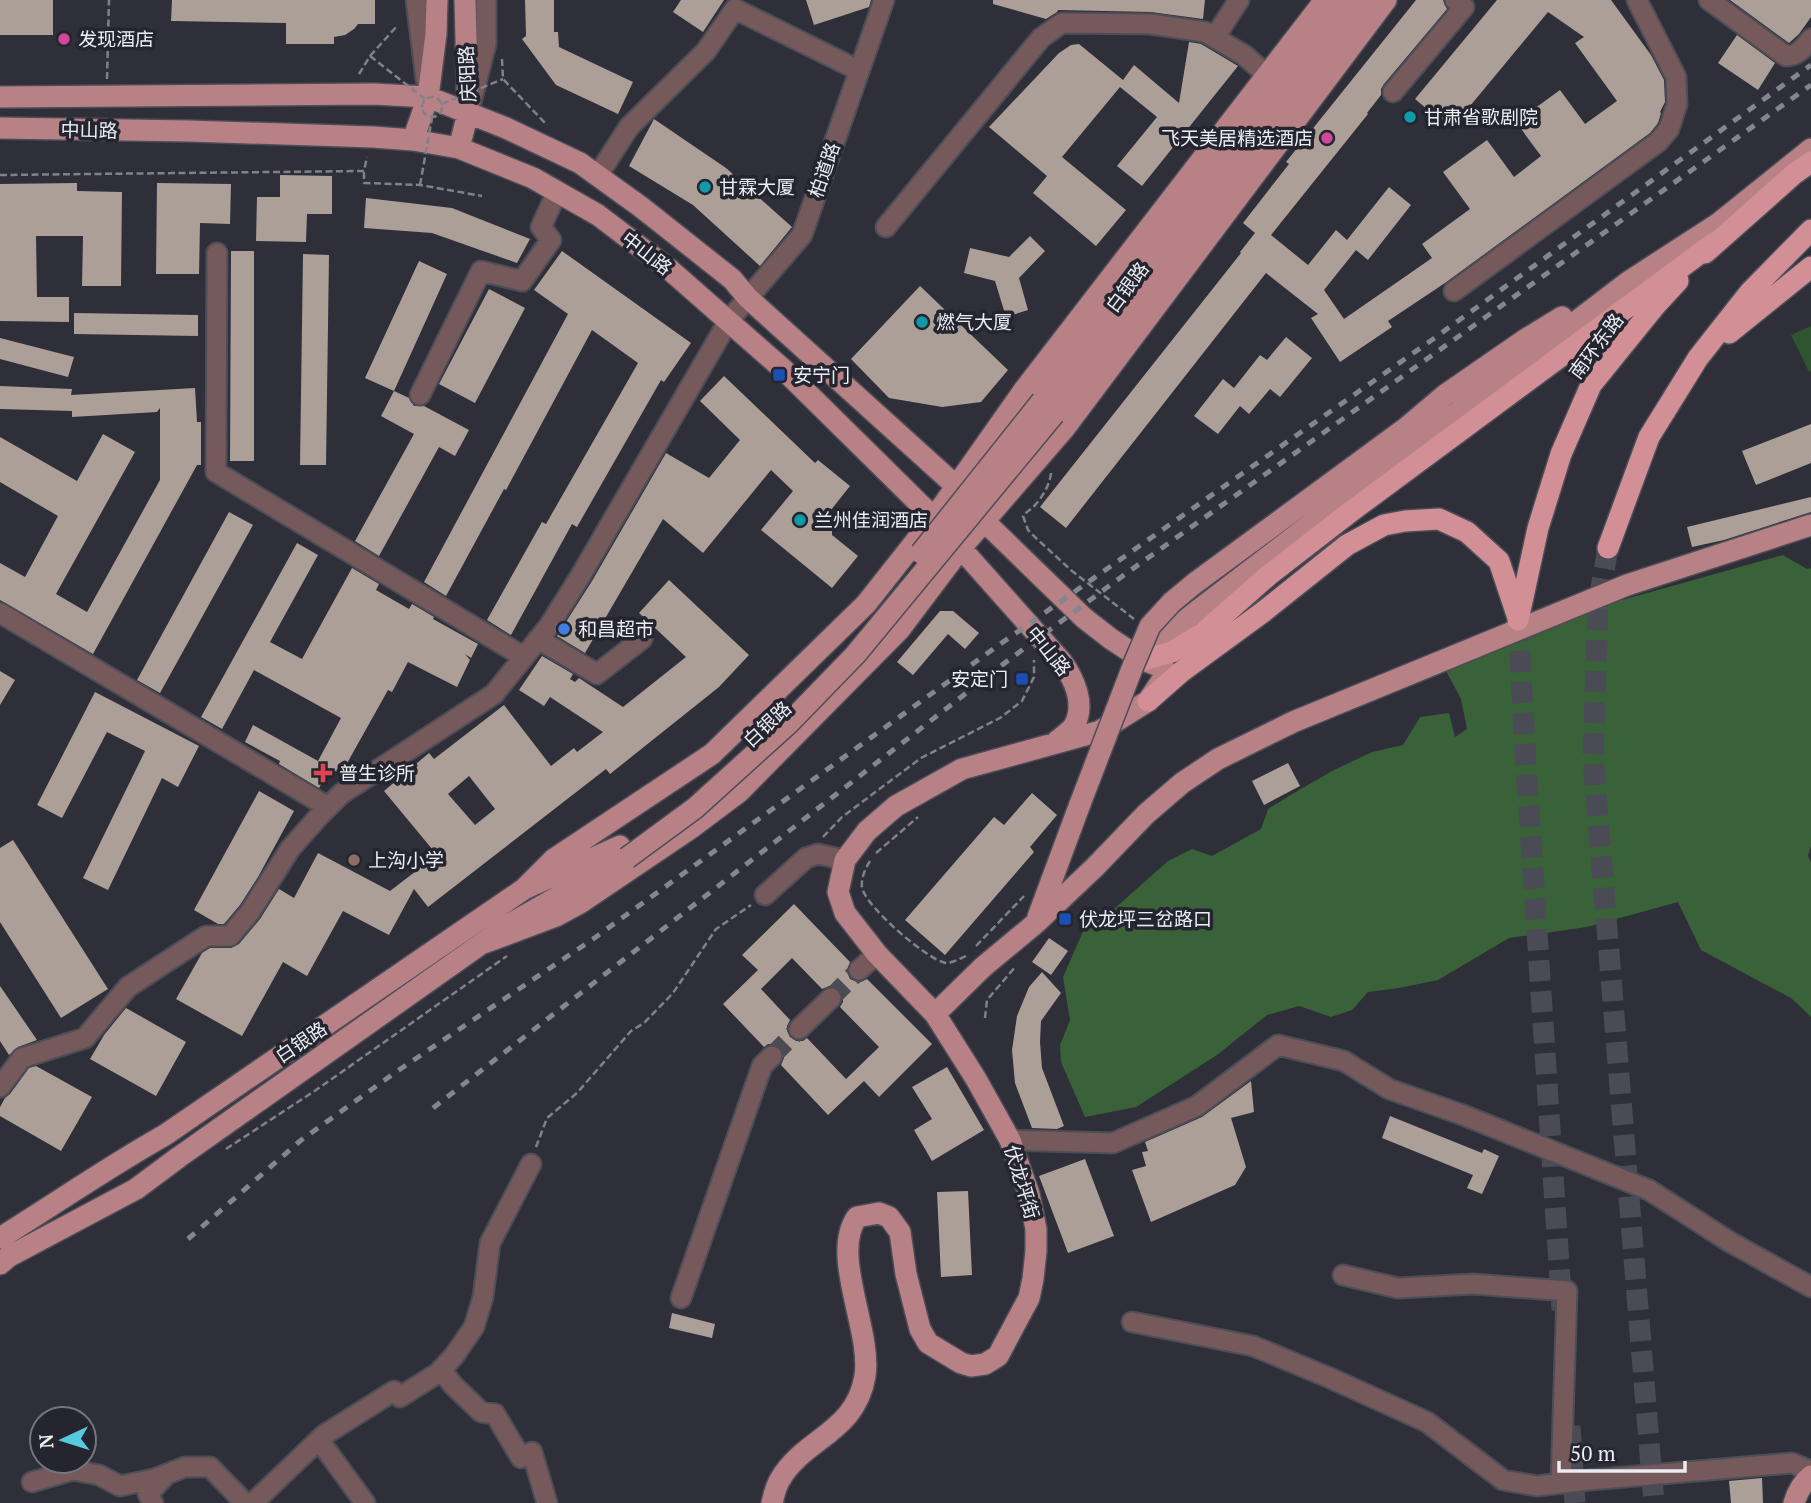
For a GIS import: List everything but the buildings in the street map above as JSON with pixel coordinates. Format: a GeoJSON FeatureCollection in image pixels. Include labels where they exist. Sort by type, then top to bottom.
{"type":"FeatureCollection","features":[{"type":"Feature","properties":{"kind":"highway","name":"南环东路"},"geometry":{"type":"LineString","coordinates":[[1148,701],[1181,672],[1348,545],[1384,525],[1439,519],[1467,532],[1499,561],[1518,620],[1542,516],[1561,454],[1591,386],[1655,306],[1714,243],[1811,162]]}},
{"type":"Feature","properties":{"kind":"highway"},"geometry":{"type":"LineString","coordinates":[[1608,548],[1649,437],[1698,358],[1750,292],[1811,230]]}},
{"type":"Feature","properties":{"kind":"highway"},"geometry":{"type":"LineString","coordinates":[[1143,660],[1172,652],[1203,633],[1269,575],[1353,510],[1714,243]]}},
{"type":"Feature","properties":{"kind":"highway"},"geometry":{"type":"LineString","coordinates":[[1698,358],[1811,267]]}},
{"type":"Feature","properties":{"kind":"main road","name":"庆阳路"},"geometry":{"type":"LineString","coordinates":[[413,140],[432,105],[437,0]]}},
{"type":"Feature","properties":{"kind":"main road","name":"庆阳路"},"geometry":{"type":"LineString","coordinates":[[459,148],[468,113],[465,0]]}},
{"type":"Feature","properties":{"kind":"main road"},"geometry":{"type":"LineString","coordinates":[[524,889],[554,859],[712,754],[866,604],[934,518],[1024,390],[1325,0]]}},
{"type":"Feature","properties":{"kind":"main road","name":"白银路"},"geometry":{"type":"LineString","coordinates":[[2,1255],[52,1206],[121,1159],[164,1135],[524,889],[624,852],[780,714],[845,646],[1042,401],[1344,0]]}},
{"type":"Feature","properties":{"kind":"main road","name":"白银路"},"geometry":{"type":"LineString","coordinates":[[2,1255],[82,1219],[136,1189],[510,924],[695,808],[789,723],[855,655],[1054,414],[1364,0]]}},
{"type":"Feature","properties":{"kind":"main road"},"geometry":{"type":"LineString","coordinates":[[481,944],[556,916],[580,903],[739,792],[900,629],[961,548],[1063,429],[1386,0]]}},
{"type":"Feature","properties":{"kind":"main road","name":"中山路"},"geometry":{"type":"LineString","coordinates":[[0,97],[374,94],[468,113],[543,144],[580,163],[598,174],[732,279],[748,298],[956,486],[985,521],[1084,618],[1143,660],[1164,668],[1165,676],[1148,701]]}},
{"type":"Feature","properties":{"kind":"main road","name":"中山路"},"geometry":{"type":"LineString","coordinates":[[0,128],[189,131],[413,140],[459,148],[533,178],[598,215],[668,269],[784,370],[934,518],[1062,662],[1072,676],[1078,709],[1074,726],[1056,742]]}},
{"type":"Feature","properties":{"kind":"main road"},"geometry":{"type":"LineString","coordinates":[[1143,660],[1159,640],[1628,282],[1719,223],[1811,149]]}},
{"type":"Feature","properties":{"kind":"main road"},"geometry":{"type":"LineString","coordinates":[[1036,923],[1133,666],[1150,626],[1172,602],[1445,396],[1526,339],[1611,286],[1628,282]]}},
{"type":"Feature","properties":{"kind":"main road"},"geometry":{"type":"LineString","coordinates":[[935,1013],[983,967],[1036,923],[1146,814],[1182,783],[1218,759],[1293,722],[1627,585],[1811,526]]}},
{"type":"Feature","properties":{"kind":"main road","name":"伏龙坪街"},"geometry":{"type":"LineString","coordinates":[[772,1503],[781,1477],[792,1464],[840,1424],[860,1394],[865,1375],[864,1350],[847,1250],[852,1224],[857,1217],[879,1213],[889,1217],[900,1232],[906,1274],[919,1329],[928,1343],[971,1366],[985,1364],[998,1356],[1029,1298],[1036,1251],[1036,1229],[1029,1194],[1010,1140],[935,1013],[877,954],[845,914],[838,892],[845,860],[867,831],[897,806],[962,769],[1100,731],[1148,701]]}},
{"type":"Feature","properties":{"kind":"main road"},"geometry":{"type":"LineString","coordinates":[[1794,1503],[1811,1474]]}},
{"type":"Feature","properties":{"kind":"street"},"geometry":{"type":"LineString","coordinates":[[416,0],[432,105]]}},
{"type":"Feature","properties":{"kind":"street"},"geometry":{"type":"LineString","coordinates":[[468,113],[486,44],[486,0]]}},
{"type":"Feature","properties":{"kind":"street","name":"柏道路"},"geometry":{"type":"LineString","coordinates":[[1,1085],[22,1058],[85,1038],[128,987],[206,936],[230,936],[250,912],[290,849],[341,794],[494,694],[549,626],[729,320],[802,235],[884,0]]}},
{"type":"Feature","properties":{"kind":"street"},"geometry":{"type":"LineString","coordinates":[[1215,37],[1239,0]]}},
{"type":"Feature","properties":{"kind":"street"},"geometry":{"type":"LineString","coordinates":[[1393,92],[1464,7],[1455,0]]}},
{"type":"Feature","properties":{"kind":"street"},"geometry":{"type":"LineString","coordinates":[[1454,291],[1658,142],[1669,129],[1677,104],[1676,78],[1637,0]]}},
{"type":"Feature","properties":{"kind":"street"},"geometry":{"type":"LineString","coordinates":[[1709,0],[1786,56],[1793,56],[1811,39]]}},
{"type":"Feature","properties":{"kind":"street"},"geometry":{"type":"LineString","coordinates":[[598,174],[629,127],[706,51],[735,9],[858,71]]}},
{"type":"Feature","properties":{"kind":"street"},"geometry":{"type":"LineString","coordinates":[[886,227],[1041,38],[1062,23],[1151,24],[1205,32],[1244,55],[1267,75]]}},
{"type":"Feature","properties":{"kind":"street"},"geometry":{"type":"LineString","coordinates":[[420,394],[481,271],[522,281],[551,240],[541,227],[557,192]]}},
{"type":"Feature","properties":{"kind":"street"},"geometry":{"type":"LineString","coordinates":[[217,253],[216,472],[524,657]]}},
{"type":"Feature","properties":{"kind":"street"},"geometry":{"type":"LineString","coordinates":[[0,612],[328,807]]}},
{"type":"Feature","properties":{"kind":"street"},"geometry":{"type":"LineString","coordinates":[[538,639],[597,674],[642,639]]}},
{"type":"Feature","properties":{"kind":"street"},"geometry":{"type":"LineString","coordinates":[[765,895],[806,858],[818,854],[845,860]]}},
{"type":"Feature","properties":{"kind":"street"},"geometry":{"type":"LineString","coordinates":[[859,970],[877,954]]}},
{"type":"Feature","properties":{"kind":"street"},"geometry":{"type":"LineString","coordinates":[[799,1029],[831,998]]}},
{"type":"Feature","properties":{"kind":"street"},"geometry":{"type":"LineString","coordinates":[[1010,1140],[1113,1143],[1197,1106],[1278,1045],[1344,1060],[1390,1089],[1463,1115],[1649,1190],[1730,1242],[1811,1287]]}},
{"type":"Feature","properties":{"kind":"street"},"geometry":{"type":"LineString","coordinates":[[681,1298],[762,1066],[772,1056]]}},
{"type":"Feature","properties":{"kind":"street"},"geometry":{"type":"LineString","coordinates":[[253,1503],[324,1435],[394,1391],[400,1397],[441,1370],[454,1356],[474,1327],[483,1297],[490,1242],[531,1164]]}},
{"type":"Feature","properties":{"kind":"street"},"geometry":{"type":"LineString","coordinates":[[1343,1275],[1398,1288],[1473,1284],[1567,1292],[1561,1483]]}},
{"type":"Feature","properties":{"kind":"street"},"geometry":{"type":"LineString","coordinates":[[1132,1322],[1253,1346],[1427,1422],[1503,1480],[1537,1486],[1792,1462],[1811,1474]]}},
{"type":"Feature","properties":{"kind":"street"},"geometry":{"type":"LineString","coordinates":[[441,1370],[481,1412],[495,1414],[521,1458],[532,1452],[547,1503]]}},
{"type":"Feature","properties":{"kind":"street"},"geometry":{"type":"LineString","coordinates":[[318,1440],[365,1503]]}},
{"type":"Feature","properties":{"kind":"street"},"geometry":{"type":"LineString","coordinates":[[33,1482],[73,1470],[99,1475],[120,1486],[154,1479],[185,1467],[210,1467],[245,1503]]}},
{"type":"Feature","properties":{"kind":"street"},"geometry":{"type":"LineString","coordinates":[[146,1500],[167,1474]]}},
{"type":"Feature","properties":{"kind":"path"},"geometry":{"type":"LineString","coordinates":[[107,96],[109,0]]}},
{"type":"Feature","properties":{"kind":"path"},"geometry":{"type":"LineString","coordinates":[[398,26],[370,56],[432,105]]}},
{"type":"Feature","properties":{"kind":"path"},"geometry":{"type":"LineString","coordinates":[[432,105],[503,79],[545,123]]}},
{"type":"Feature","properties":{"kind":"path"},"geometry":{"type":"LineString","coordinates":[[420,185],[432,105]]}},
{"type":"Feature","properties":{"kind":"path"},"geometry":{"type":"LineString","coordinates":[[373,137],[364,171],[365,183],[420,185],[482,196]]}},
{"type":"Feature","properties":{"kind":"path"},"geometry":{"type":"LineString","coordinates":[[0,175],[364,171]]}},
{"type":"Feature","properties":{"kind":"path"},"geometry":{"type":"LineString","coordinates":[[1051,473],[1050,482],[1043,494],[1035,506],[1023,516],[1028,530],[1072,571],[1131,618],[1140,621]]}},
{"type":"Feature","properties":{"kind":"path"},"geometry":{"type":"LineString","coordinates":[[921,815],[873,856],[864,871],[862,889],[874,908],[929,956],[949,963],[967,955]]}},
{"type":"Feature","properties":{"kind":"path"},"geometry":{"type":"LineString","coordinates":[[974,948],[1028,892]]}},
{"type":"Feature","properties":{"kind":"path"},"geometry":{"type":"LineString","coordinates":[[531,1164],[547,1118],[578,1093],[631,1031],[644,1023],[673,993],[716,929],[765,895]]}},
{"type":"Feature","properties":{"kind":"path"},"geometry":{"type":"LineString","coordinates":[[985,1018],[987,1000],[1016,966]]}},
{"type":"Feature","properties":{"kind":"green space"},"geometry":{"type":"Polygon","coordinates":[[[1811,326],[1811,371],[1809,372],[1791,335],[1811,326]]]}},
{"type":"Feature","properties":{"kind":"green space"},"geometry":{"type":"Polygon","coordinates":[[[1783,555],[1807,569],[1811,568],[1811,846],[1808,856],[1811,862],[1811,1017],[1791,998],[1701,950],[1678,902],[1587,927],[1509,938],[1438,980],[1368,992],[1352,1010],[1331,1017],[1299,1006],[1267,1015],[1217,1055],[1136,1107],[1085,1117],[1061,1062],[1060,1045],[1070,1020],[1063,977],[1085,927],[1114,909],[1168,861],[1192,849],[1212,856],[1261,829],[1268,809],[1299,790],[1372,752],[1403,745],[1420,717],[1449,713],[1455,737],[1467,729],[1461,699],[1445,669],[1615,602],[1783,555]]]}},
{"type":"Feature","properties":{"kind":"tunnel"},"geometry":{"type":"LineString","coordinates":[[1608,548],[1598,605],[1593,758],[1654,1503]]}},
{"type":"Feature","properties":{"kind":"tunnel"},"geometry":{"type":"LineString","coordinates":[[1518,620],[1562,1310]]}},
{"type":"Feature","properties":{"kind":"tunnel"},"geometry":{"type":"LineString","coordinates":[[831,998],[859,970]]}},
{"type":"Feature","properties":{"kind":"tunnel"},"geometry":{"type":"LineString","coordinates":[[772,1056],[799,1029]]}},
{"type":"Feature","properties":{"kind":"tunnel"},"geometry":{"type":"LineString","coordinates":[[1570,1426],[1575,1503]]}},
{"type":"Feature","properties":{"kind":"railway"},"geometry":{"type":"LineString","coordinates":[[188,1239],[300,1141],[393,1074],[593,939],[996,647],[1429,342],[1811,65]]}},
{"type":"Feature","properties":{"kind":"railway"},"geometry":{"type":"LineString","coordinates":[[433,1108],[1010,659],[1811,85]]}},
{"type":"Feature","properties":{"kind":"place","name":"发现酒店"},"geometry":{"type":"Point","coordinates":[64,39]}},
{"type":"Feature","properties":{"kind":"place","name":"甘肃省歌剧院"},"geometry":{"type":"Point","coordinates":[1410,117]}},
{"type":"Feature","properties":{"kind":"place","name":"飞天美居精选酒店"},"geometry":{"type":"Point","coordinates":[1327,138]}},
{"type":"Feature","properties":{"kind":"place","name":"甘霖大厦"},"geometry":{"type":"Point","coordinates":[705,187]}},
{"type":"Feature","properties":{"kind":"place","name":"燃气大厦"},"geometry":{"type":"Point","coordinates":[922,322]}},
{"type":"Feature","properties":{"kind":"place","name":"安宁门"},"geometry":{"type":"Point","coordinates":[779,375]}},
{"type":"Feature","properties":{"kind":"place","name":"兰州佳润酒店"},"geometry":{"type":"Point","coordinates":[800,520]}},
{"type":"Feature","properties":{"kind":"place","name":"和昌超市"},"geometry":{"type":"Point","coordinates":[564,629]}},
{"type":"Feature","properties":{"kind":"place","name":"安定门"},"geometry":{"type":"Point","coordinates":[1022,679]}},
{"type":"Feature","properties":{"kind":"place","name":"普生诊所"},"geometry":{"type":"Point","coordinates":[323,773]}},
{"type":"Feature","properties":{"kind":"place","name":"上沟小学"},"geometry":{"type":"Point","coordinates":[354,860]}},
{"type":"Feature","properties":{"kind":"place","name":"伏龙坪三岔路口"},"geometry":{"type":"Point","coordinates":[1065,919]}}]}
